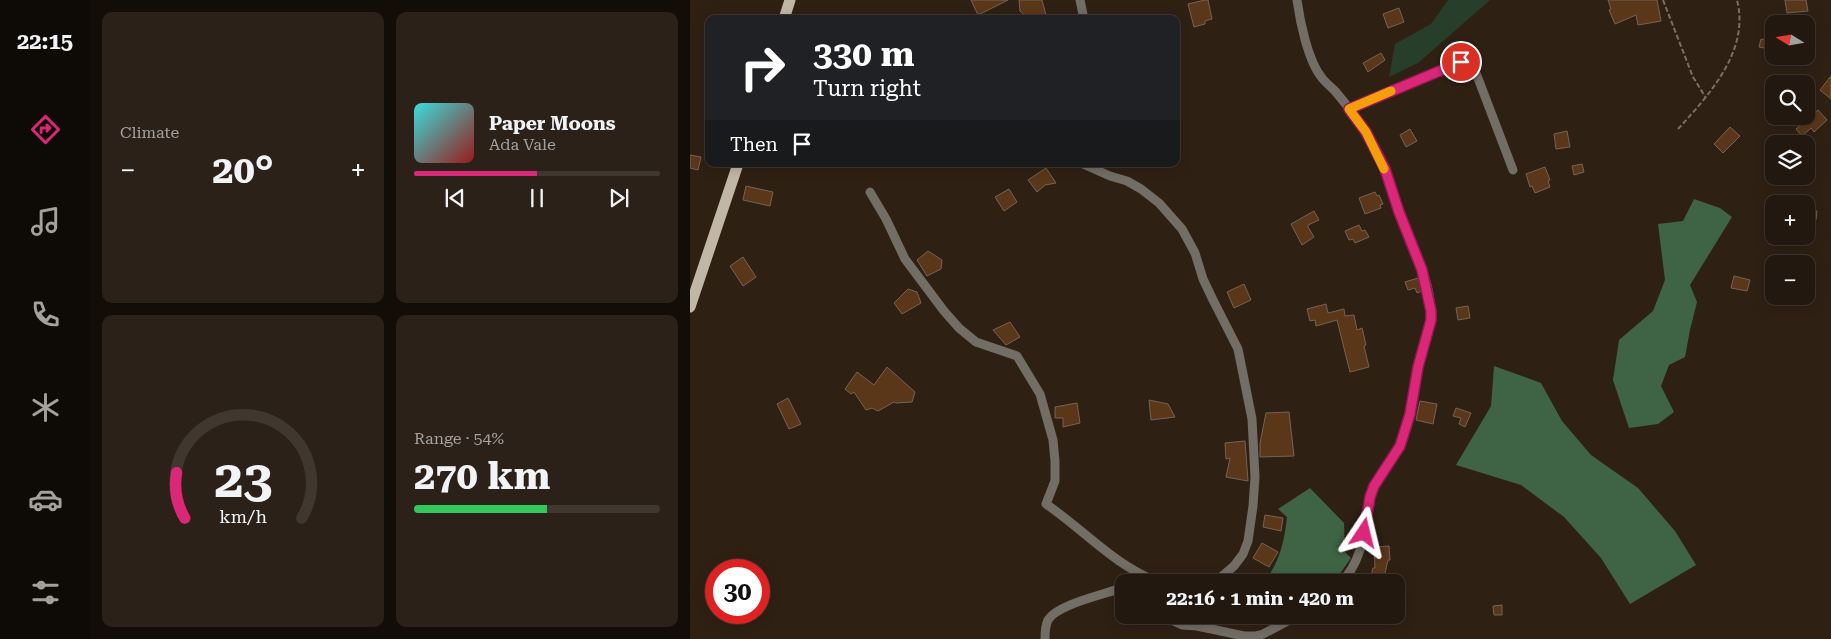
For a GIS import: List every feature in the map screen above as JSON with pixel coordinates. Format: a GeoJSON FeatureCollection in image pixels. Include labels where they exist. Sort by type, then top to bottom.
{"type":"FeatureCollection","features":[{"type":"Feature","properties":{"kind":"main road"},"geometry":{"type":"LineString","coordinates":[[785,15],[790,0]]}},
{"type":"Feature","properties":{"kind":"main road"},"geometry":{"type":"LineString","coordinates":[[690,307],[737,167]]}},
{"type":"Feature","properties":{"kind":"street"},"geometry":{"type":"LineString","coordinates":[[1080,0],[1083,15]]}},
{"type":"Feature","properties":{"kind":"street"},"geometry":{"type":"LineString","coordinates":[[1297,0],[1300,22],[1311,60],[1322,78],[1334,90],[1366,132],[1385,169],[1399,212],[1422,270],[1431,311],[1431,320],[1418,367],[1405,432],[1392,460],[1374,486],[1370,497],[1364,533],[1357,556],[1348,574]]}},
{"type":"Feature","properties":{"kind":"street"},"geometry":{"type":"LineString","coordinates":[[1349,109],[1461,62],[1470,64],[1476,73],[1512,170]]}},
{"type":"Feature","properties":{"kind":"street"},"geometry":{"type":"LineString","coordinates":[[1090,167],[1127,181],[1141,189],[1159,203],[1182,229],[1194,253],[1216,308],[1238,349],[1252,419],[1255,477],[1248,541],[1243,554],[1225,574]]}},
{"type":"Feature","properties":{"kind":"street"},"geometry":{"type":"LineString","coordinates":[[870,192],[886,219],[905,259],[944,311],[959,328],[976,342],[1017,356],[1040,394],[1053,440],[1055,461],[1054,482],[1046,504],[1110,556],[1139,574]]}},
{"type":"Feature","properties":{"kind":"street"},"geometry":{"type":"LineString","coordinates":[[1044,639],[1049,618],[1060,610],[1069,605],[1115,591]]}},
{"type":"Feature","properties":{"kind":"street"},"geometry":{"type":"LineString","coordinates":[[1180,624],[1244,636],[1255,636],[1280,624]]}},
{"type":"Feature","properties":{"kind":"path"},"geometry":{"type":"LineString","coordinates":[[1663,0],[1693,77],[1706,98]]}},
{"type":"Feature","properties":{"kind":"path"},"geometry":{"type":"LineString","coordinates":[[1678,129],[1706,98],[1734,55],[1741,14],[1737,0]]}},
{"type":"Feature","properties":{"kind":"green space"},"geometry":{"type":"Polygon","coordinates":[[[1448,0],[1490,0],[1418,63],[1389,77],[1395,44],[1431,24],[1448,0]]]}},
{"type":"Feature","properties":{"kind":"green space"},"geometry":{"type":"Polygon","coordinates":[[[1694,199],[1720,208],[1732,217],[1690,285],[1697,302],[1685,357],[1669,365],[1661,386],[1674,412],[1658,424],[1629,428],[1613,380],[1619,340],[1653,311],[1665,280],[1658,224],[1683,221],[1694,199]]]}},
{"type":"Feature","properties":{"kind":"green space"},"geometry":{"type":"Polygon","coordinates":[[[1494,366],[1541,383],[1562,421],[1591,455],[1638,488],[1675,531],[1696,565],[1630,604],[1601,558],[1564,517],[1521,485],[1456,465],[1491,406],[1494,366]]]}},
{"type":"Feature","properties":{"kind":"green space"},"geometry":{"type":"Polygon","coordinates":[[[1310,488],[1344,523],[1345,552],[1351,558],[1340,574],[1270,574],[1278,558],[1287,517],[1278,509],[1310,488]]]}},
{"type":"Feature","properties":{"kind":"building"},"geometry":{"type":"Polygon","coordinates":[[[971,0],[1008,0],[978,15],[971,0]]]}},
{"type":"Feature","properties":{"kind":"building"},"geometry":{"type":"Polygon","coordinates":[[[1019,0],[1042,0],[1046,15],[1024,15],[1020,11],[1019,0]]]}},
{"type":"Feature","properties":{"kind":"building"},"geometry":{"type":"Polygon","coordinates":[[[1208,0],[1212,19],[1205,21],[1205,24],[1194,27],[1188,4],[1208,0]]]}},
{"type":"Feature","properties":{"kind":"building"},"geometry":{"type":"Polygon","coordinates":[[[1608,0],[1657,0],[1661,21],[1638,25],[1636,15],[1615,24],[1609,10],[1611,9],[1608,0]]]}},
{"type":"Feature","properties":{"kind":"building"},"geometry":{"type":"Polygon","coordinates":[[[1785,0],[1806,0],[1808,11],[1787,13],[1785,0]]]}},
{"type":"Feature","properties":{"kind":"building"},"geometry":{"type":"Polygon","coordinates":[[[1399,8],[1404,22],[1388,28],[1383,14],[1399,8]]]}},
{"type":"Feature","properties":{"kind":"building"},"geometry":{"type":"Polygon","coordinates":[[[1761,39],[1765,40],[1765,48],[1759,47],[1761,39]]]}},
{"type":"Feature","properties":{"kind":"building"},"geometry":{"type":"Polygon","coordinates":[[[1381,53],[1385,60],[1368,72],[1363,63],[1381,53]]]}},
{"type":"Feature","properties":{"kind":"building"},"geometry":{"type":"Polygon","coordinates":[[[1831,76],[1831,99],[1820,90],[1831,76]]]}},
{"type":"Feature","properties":{"kind":"building"},"geometry":{"type":"Polygon","coordinates":[[[1818,110],[1827,120],[1814,132],[1811,128],[1801,135],[1796,129],[1801,125],[1815,125],[1815,113],[1818,110]]]}},
{"type":"Feature","properties":{"kind":"building"},"geometry":{"type":"Polygon","coordinates":[[[1730,127],[1740,136],[1723,153],[1714,144],[1730,127]]]}},
{"type":"Feature","properties":{"kind":"building"},"geometry":{"type":"Polygon","coordinates":[[[1410,129],[1417,141],[1406,147],[1400,135],[1410,129]]]}},
{"type":"Feature","properties":{"kind":"building"},"geometry":{"type":"Polygon","coordinates":[[[1567,131],[1570,147],[1556,149],[1554,134],[1567,131]]]}},
{"type":"Feature","properties":{"kind":"building"},"geometry":{"type":"Polygon","coordinates":[[[690,155],[701,157],[698,170],[690,168],[690,155]]]}},
{"type":"Feature","properties":{"kind":"building"},"geometry":{"type":"Polygon","coordinates":[[[1582,164],[1584,172],[1574,175],[1572,166],[1582,164]]]}},
{"type":"Feature","properties":{"kind":"building"},"geometry":{"type":"Polygon","coordinates":[[[1545,167],[1550,180],[1548,181],[1550,187],[1535,193],[1532,186],[1530,187],[1526,174],[1545,167]]]}},
{"type":"Feature","properties":{"kind":"building"},"geometry":{"type":"Polygon","coordinates":[[[1046,168],[1056,183],[1045,185],[1037,192],[1028,180],[1046,168]]]}},
{"type":"Feature","properties":{"kind":"building"},"geometry":{"type":"Polygon","coordinates":[[[746,186],[773,192],[770,206],[743,200],[746,186]]]}},
{"type":"Feature","properties":{"kind":"building"},"geometry":{"type":"Polygon","coordinates":[[[1009,189],[1017,202],[1004,211],[995,197],[1009,189]]]}},
{"type":"Feature","properties":{"kind":"building"},"geometry":{"type":"Polygon","coordinates":[[[1375,192],[1377,196],[1379,195],[1383,204],[1380,205],[1381,208],[1365,214],[1359,198],[1375,192]]]}},
{"type":"Feature","properties":{"kind":"building"},"geometry":{"type":"Polygon","coordinates":[[[1314,211],[1319,220],[1308,225],[1308,227],[1314,237],[1302,245],[1291,224],[1314,211]]]}},
{"type":"Feature","properties":{"kind":"building"},"geometry":{"type":"Polygon","coordinates":[[[1359,225],[1362,231],[1365,230],[1369,237],[1355,243],[1353,239],[1349,240],[1345,231],[1359,225]]]}},
{"type":"Feature","properties":{"kind":"building"},"geometry":{"type":"Polygon","coordinates":[[[928,251],[942,260],[941,269],[927,276],[917,260],[928,251]]]}},
{"type":"Feature","properties":{"kind":"building"},"geometry":{"type":"Polygon","coordinates":[[[743,257],[756,277],[743,286],[730,266],[743,257]]]}},
{"type":"Feature","properties":{"kind":"building"},"geometry":{"type":"Polygon","coordinates":[[[1734,276],[1750,280],[1747,291],[1731,288],[1734,276]]]}},
{"type":"Feature","properties":{"kind":"building"},"geometry":{"type":"Polygon","coordinates":[[[1418,278],[1422,291],[1417,293],[1415,288],[1408,290],[1405,282],[1418,278]]]}},
{"type":"Feature","properties":{"kind":"building"},"geometry":{"type":"Polygon","coordinates":[[[1244,284],[1251,300],[1234,308],[1227,292],[1244,284]]]}},
{"type":"Feature","properties":{"kind":"building"},"geometry":{"type":"Polygon","coordinates":[[[908,289],[917,292],[921,303],[902,314],[894,303],[908,289]]]}},
{"type":"Feature","properties":{"kind":"building"},"geometry":{"type":"Polygon","coordinates":[[[1326,304],[1328,313],[1344,309],[1345,316],[1354,315],[1357,330],[1362,328],[1369,367],[1350,372],[1337,320],[1316,326],[1315,320],[1310,321],[1307,309],[1326,304]]]}},
{"type":"Feature","properties":{"kind":"building"},"geometry":{"type":"Polygon","coordinates":[[[1468,306],[1470,318],[1458,320],[1456,308],[1468,306]]]}},
{"type":"Feature","properties":{"kind":"building"},"geometry":{"type":"Polygon","coordinates":[[[1010,322],[1020,337],[1006,345],[993,330],[1010,322]]]}},
{"type":"Feature","properties":{"kind":"building"},"geometry":{"type":"Polygon","coordinates":[[[887,367],[915,392],[912,402],[894,402],[878,411],[872,408],[866,410],[854,392],[851,394],[845,389],[857,372],[874,385],[887,367]]]}},
{"type":"Feature","properties":{"kind":"building"},"geometry":{"type":"Polygon","coordinates":[[[788,398],[801,424],[789,429],[777,404],[788,398]]]}},
{"type":"Feature","properties":{"kind":"building"},"geometry":{"type":"Polygon","coordinates":[[[1149,400],[1168,404],[1175,417],[1151,420],[1149,400]]]}},
{"type":"Feature","properties":{"kind":"building"},"geometry":{"type":"Polygon","coordinates":[[[1420,401],[1437,404],[1433,424],[1416,420],[1420,401]]]}},
{"type":"Feature","properties":{"kind":"building"},"geometry":{"type":"Polygon","coordinates":[[[1077,403],[1080,423],[1063,427],[1063,418],[1055,418],[1055,407],[1077,403]]]}},
{"type":"Feature","properties":{"kind":"building"},"geometry":{"type":"Polygon","coordinates":[[[1456,408],[1471,413],[1465,427],[1459,424],[1461,418],[1453,416],[1456,408]]]}},
{"type":"Feature","properties":{"kind":"building"},"geometry":{"type":"Polygon","coordinates":[[[1289,412],[1294,456],[1260,457],[1260,443],[1266,413],[1289,412]]]}},
{"type":"Feature","properties":{"kind":"building"},"geometry":{"type":"Polygon","coordinates":[[[1245,441],[1248,481],[1226,477],[1230,458],[1226,459],[1225,443],[1245,441]]]}},
{"type":"Feature","properties":{"kind":"building"},"geometry":{"type":"Polygon","coordinates":[[[1265,515],[1283,518],[1281,531],[1263,527],[1265,515]]]}},
{"type":"Feature","properties":{"kind":"building"},"geometry":{"type":"Polygon","coordinates":[[[1262,543],[1278,552],[1269,567],[1253,558],[1262,543]]]}},
{"type":"Feature","properties":{"kind":"building"},"geometry":{"type":"Polygon","coordinates":[[[1389,546],[1390,560],[1388,560],[1385,574],[1372,574],[1373,568],[1375,568],[1374,547],[1389,546]]]}},
{"type":"Feature","properties":{"kind":"building"},"geometry":{"type":"Polygon","coordinates":[[[1502,605],[1502,615],[1494,615],[1493,606],[1502,605]]]}},
{"type":"Feature","properties":{"kind":"slow traffic"},"geometry":{"type":"LineString","coordinates":[[1384,169],[1366,132],[1349,109],[1391,91]]}},
{"type":"Feature","properties":{"kind":"route"},"geometry":{"type":"LineString","coordinates":[[1364,533],[1370,497],[1374,486],[1392,460],[1405,432],[1413,400],[1418,367],[1431,320],[1431,311],[1422,270],[1399,212],[1385,169],[1366,132],[1349,109],[1461,62]]}}]}
